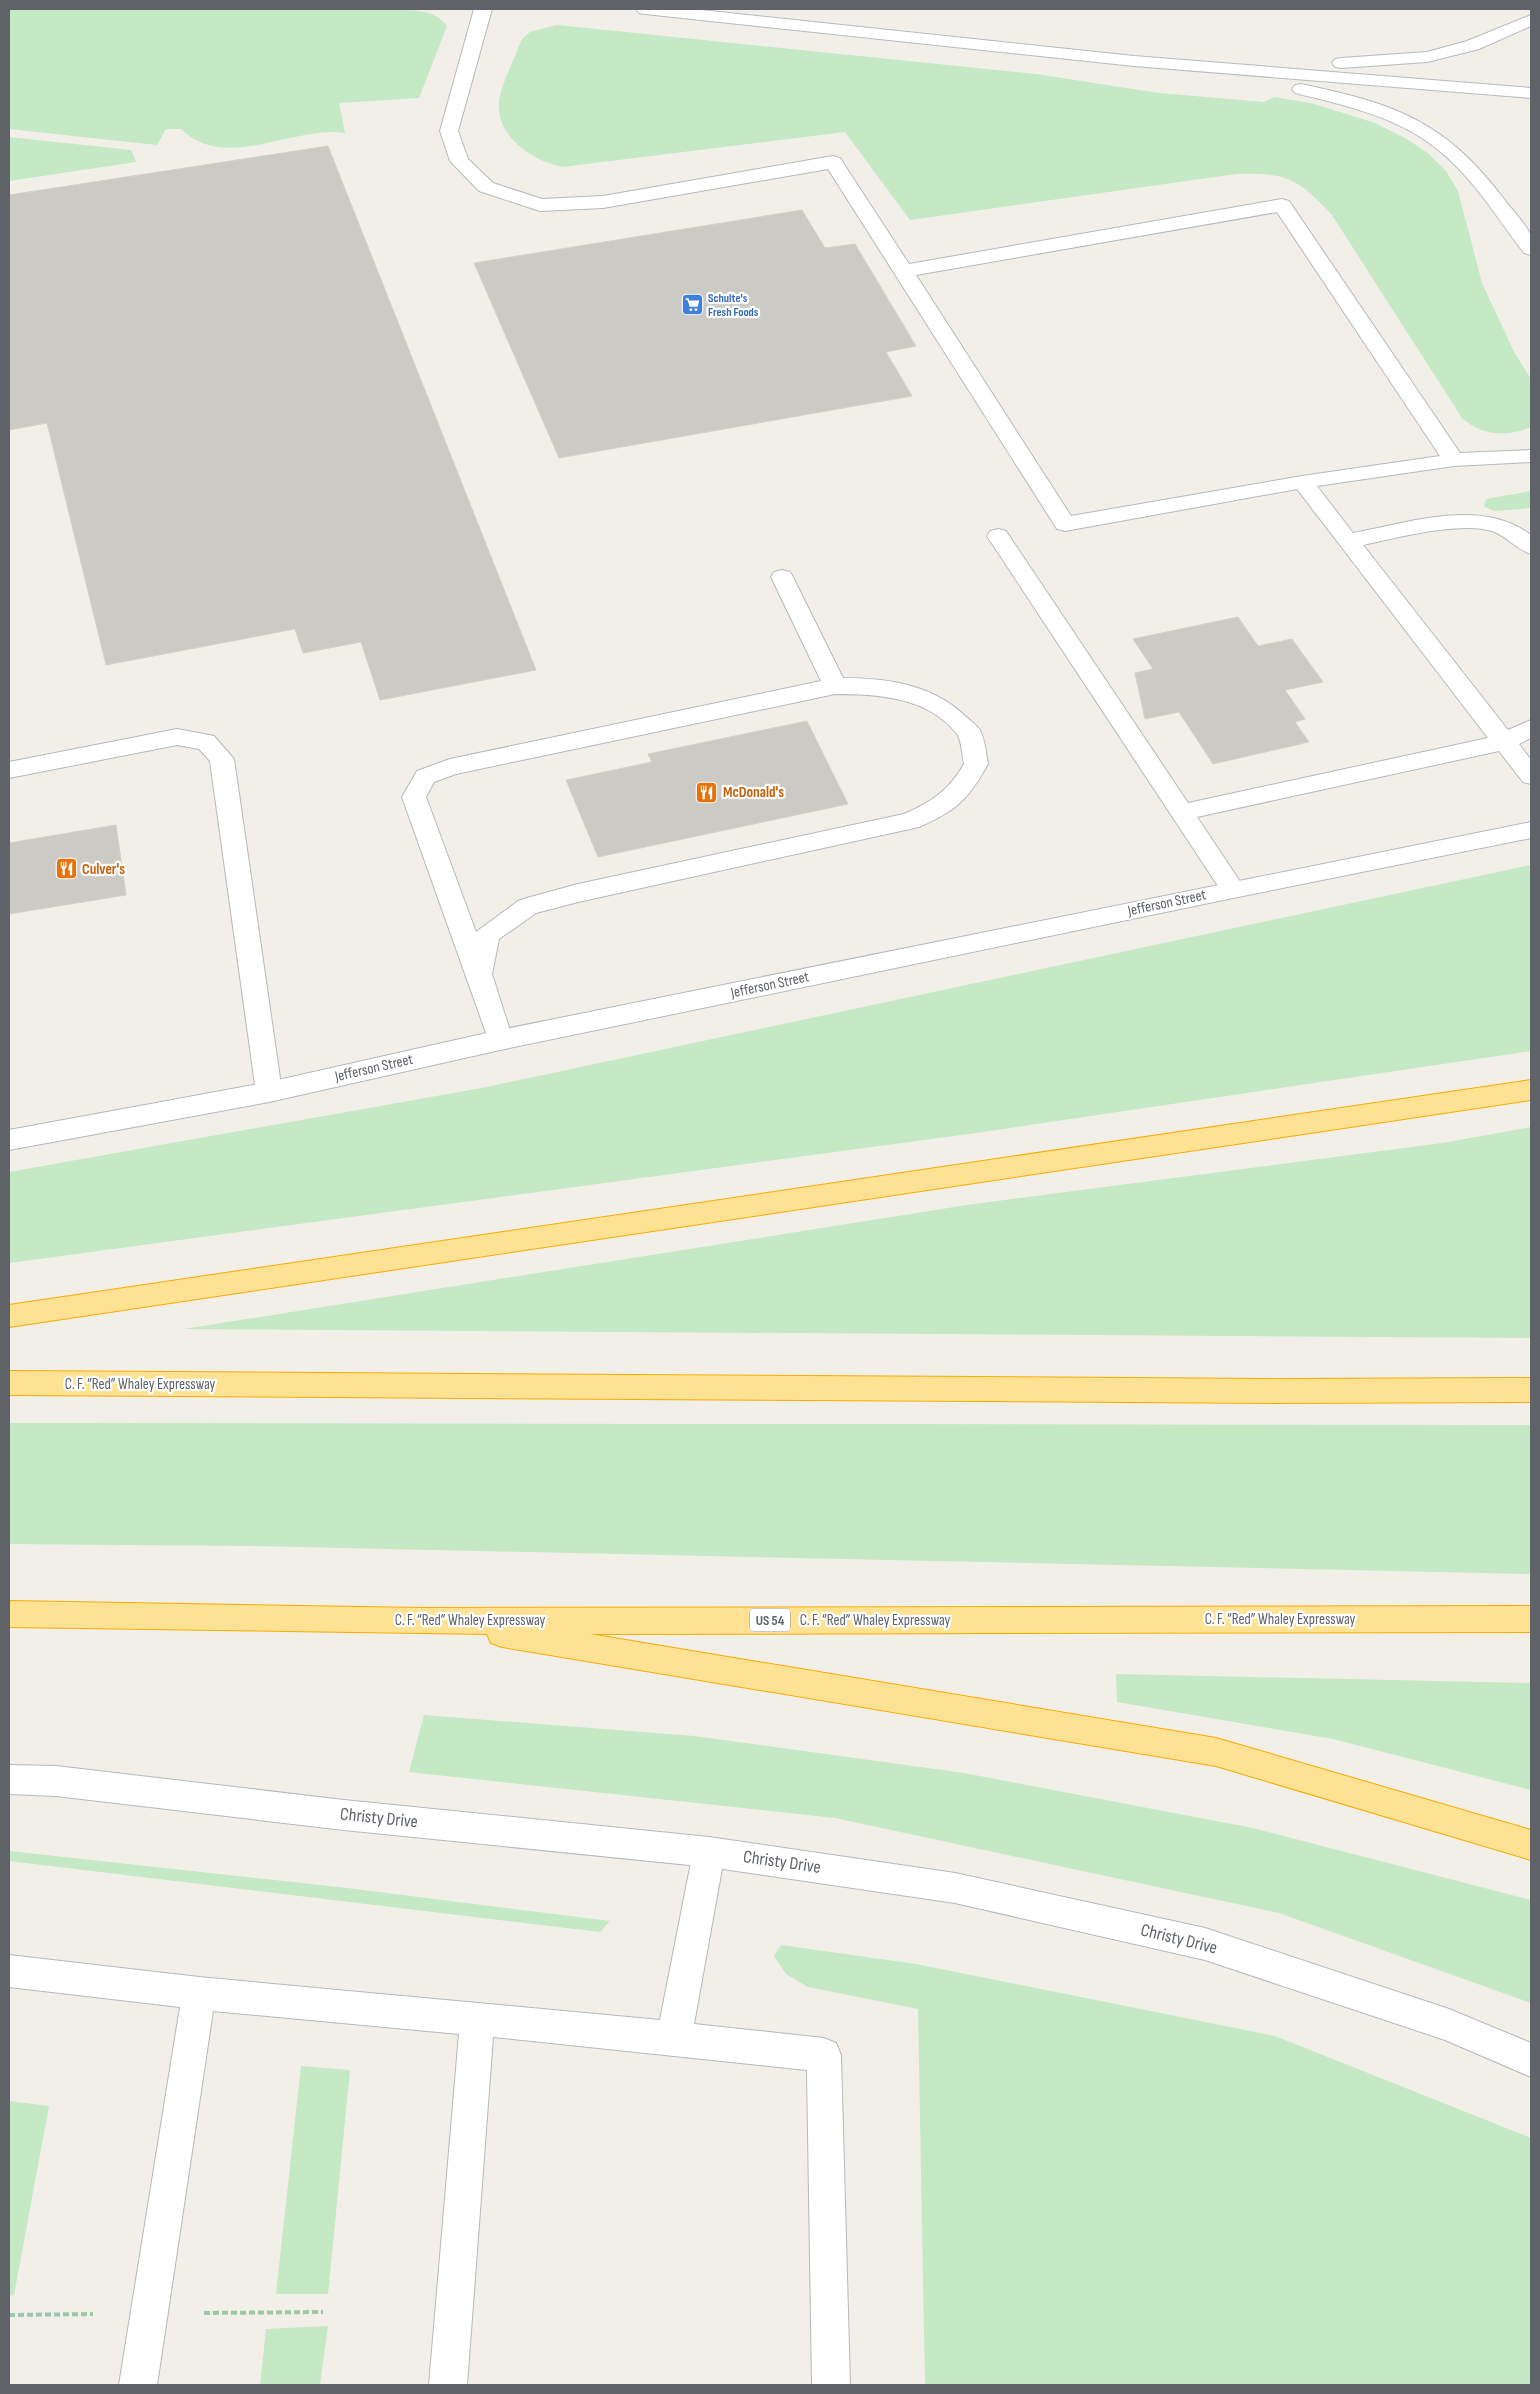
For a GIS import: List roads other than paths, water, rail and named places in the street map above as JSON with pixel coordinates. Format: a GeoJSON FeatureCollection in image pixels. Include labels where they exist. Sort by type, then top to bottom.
{"type":"FeatureCollection","features":[{"type":"Feature","properties":{"kind":"highway"},"geometry":{"type":"LineString","coordinates":[[9,1316],[1049,1160],[1531,1090]]}},
{"type":"Feature","properties":{"kind":"highway","name":"C. F. “Red” Whaley Expressway"},"geometry":{"type":"LineString","coordinates":[[9,1383],[1268,1391],[1531,1390]]}},
{"type":"Feature","properties":{"kind":"highway","name":"C. F. “Red” Whaley Expressway"},"geometry":{"type":"LineString","coordinates":[[9,1614],[424,1620],[1531,1619]]}},
{"type":"Feature","properties":{"kind":"highway"},"geometry":{"type":"LineString","coordinates":[[424,1620],[1216,1752],[1531,1845]]}},
{"type":"Feature","properties":{"kind":"street"},"geometry":{"type":"LineString","coordinates":[[484,9],[450,131],[459,161],[486,187],[540,205],[603,202],[833,162],[1065,524],[1302,482],[1454,460],[1531,456]]}},
{"type":"Feature","properties":{"kind":"street"},"geometry":{"type":"LineString","coordinates":[[645,9],[1134,61],[1531,93]]}},
{"type":"Feature","properties":{"kind":"street"},"geometry":{"type":"LineString","coordinates":[[1134,61],[1290,64],[1360,63],[1427,57],[1473,45],[1531,20]]}},
{"type":"Feature","properties":{"kind":"street"},"geometry":{"type":"LineString","coordinates":[[1134,61],[1283,85],[1355,101],[1392,115],[1424,132],[1467,166],[1531,249]]}},
{"type":"Feature","properties":{"kind":"street"},"geometry":{"type":"LineString","coordinates":[[904,271],[1282,205],[1454,460]]}},
{"type":"Feature","properties":{"kind":"street"},"geometry":{"type":"LineString","coordinates":[[1302,482],[1531,776]]}},
{"type":"Feature","properties":{"kind":"street"},"geometry":{"type":"LineString","coordinates":[[1348,541],[1458,522],[1492,523],[1523,538],[1531,547]]}},
{"type":"Feature","properties":{"kind":"street"},"geometry":{"type":"LineString","coordinates":[[998,536],[1233,889]]}},
{"type":"Feature","properties":{"kind":"street"},"geometry":{"type":"LineString","coordinates":[[782,577],[836,686]]}},
{"type":"Feature","properties":{"kind":"street"},"geometry":{"type":"LineString","coordinates":[[479,974],[487,935],[527,906],[578,893],[910,821],[942,808],[963,788],[976,764],[969,732],[942,708],[907,692],[872,686],[836,686],[450,767],[425,778],[414,797],[479,974],[500,1040]]}},
{"type":"Feature","properties":{"kind":"street"},"geometry":{"type":"LineString","coordinates":[[1182,812],[1504,742],[1531,728]]}},
{"type":"Feature","properties":{"kind":"street"},"geometry":{"type":"LineString","coordinates":[[9,770],[177,737],[206,742],[222,759],[269,1092]]}},
{"type":"Feature","properties":{"kind":"street","name":"Jefferson Street"},"geometry":{"type":"LineString","coordinates":[[9,1140],[269,1092],[500,1040],[1233,889],[1531,830]]}},
{"type":"Feature","properties":{"kind":"street","name":"Christy Drive"},"geometry":{"type":"LineString","coordinates":[[9,1779],[56,1782],[344,1815],[709,1852],[955,1888],[1205,1944],[1449,2025],[1531,2060]]}},
{"type":"Feature","properties":{"kind":"street"},"geometry":{"type":"LineString","coordinates":[[674,2038],[709,1852]]}},
{"type":"Feature","properties":{"kind":"street"},"geometry":{"type":"LineString","coordinates":[[9,1971],[199,1993],[674,2038],[824,2055],[831,2385]]}},
{"type":"Feature","properties":{"kind":"street"},"geometry":{"type":"LineString","coordinates":[[138,2385],[199,1993]]}},
{"type":"Feature","properties":{"kind":"street"},"geometry":{"type":"LineString","coordinates":[[448,2385],[477,2020]]}},
{"type":"Feature","properties":{"kind":"place","name":"Schulte's Fresh Foods"},"geometry":{"type":"Point","coordinates":[692,305]}},
{"type":"Feature","properties":{"kind":"place","name":"McDonald's"},"geometry":{"type":"Point","coordinates":[707,792]}},
{"type":"Feature","properties":{"kind":"place","name":"Culver's"},"geometry":{"type":"Point","coordinates":[66,869]}}]}
